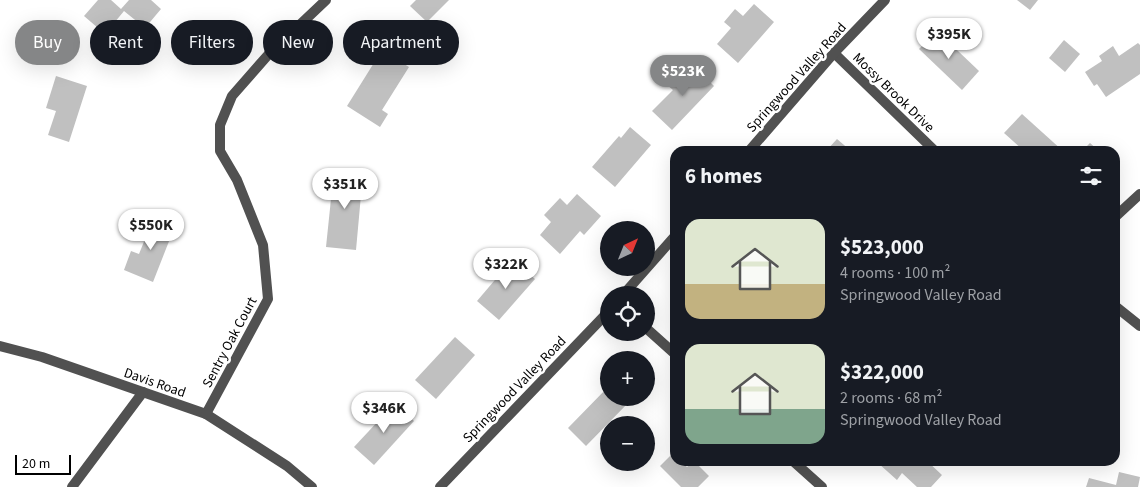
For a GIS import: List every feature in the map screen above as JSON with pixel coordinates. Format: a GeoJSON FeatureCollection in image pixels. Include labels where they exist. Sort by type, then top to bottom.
{"type":"FeatureCollection","features":[{"type":"Feature","properties":{"kind":"street","name":"Sentry Oak Court"},"geometry":{"type":"LineString","coordinates":[[206,414],[268,299],[263,245],[237,180],[220,151],[220,125],[232,96],[268,55],[326,0]]}},
{"type":"Feature","properties":{"kind":"street","name":"Springwood Valley Road"},"geometry":{"type":"LineString","coordinates":[[753,146],[834,53],[885,0]]}},
{"type":"Feature","properties":{"kind":"street","name":"Mossy Brook Drive"},"geometry":{"type":"LineString","coordinates":[[834,53],[930,146]]}},
{"type":"Feature","properties":{"kind":"street"},"geometry":{"type":"LineString","coordinates":[[1120,212],[1140,194]]}},
{"type":"Feature","properties":{"kind":"street"},"geometry":{"type":"LineString","coordinates":[[631,286],[670,242]]}},
{"type":"Feature","properties":{"kind":"street"},"geometry":{"type":"LineString","coordinates":[[1120,310],[1140,326]]}},
{"type":"Feature","properties":{"kind":"street","name":"Springwood Valley Road"},"geometry":{"type":"LineString","coordinates":[[440,487],[600,320]]}},
{"type":"Feature","properties":{"kind":"street"},"geometry":{"type":"LineString","coordinates":[[655,336],[670,350]]}},
{"type":"Feature","properties":{"kind":"street","name":"Davis Road"},"geometry":{"type":"LineString","coordinates":[[0,346],[42,357],[206,414],[287,466],[312,487]]}},
{"type":"Feature","properties":{"kind":"street"},"geometry":{"type":"LineString","coordinates":[[72,487],[143,392]]}},
{"type":"Feature","properties":{"kind":"street"},"geometry":{"type":"LineString","coordinates":[[799,466],[822,487]]}},
{"type":"Feature","properties":{"kind":"building"},"geometry":{"type":"Polygon","coordinates":[[[98,0],[111,0],[121,9],[129,0],[151,0],[161,9],[152,20],[135,20],[124,11],[117,20],[90,21],[84,16],[98,0]]]}},
{"type":"Feature","properties":{"kind":"building"},"geometry":{"type":"Polygon","coordinates":[[[416,0],[449,0],[429,20],[425,20],[410,6],[416,0]]]}},
{"type":"Feature","properties":{"kind":"building"},"geometry":{"type":"Polygon","coordinates":[[[1017,0],[1038,0],[1030,10],[1017,0]]]}},
{"type":"Feature","properties":{"kind":"building"},"geometry":{"type":"Polygon","coordinates":[[[754,4],[774,22],[738,63],[717,44],[731,28],[724,22],[735,9],[743,16],[754,4]]]}},
{"type":"Feature","properties":{"kind":"building"},"geometry":{"type":"Polygon","coordinates":[[[937,31],[979,71],[962,90],[919,49],[937,31]]]}},
{"type":"Feature","properties":{"kind":"building"},"geometry":{"type":"Polygon","coordinates":[[[1064,40],[1080,54],[1065,72],[1049,58],[1064,40]]]}},
{"type":"Feature","properties":{"kind":"building"},"geometry":{"type":"Polygon","coordinates":[[[1138,43],[1140,45],[1140,74],[1106,97],[1097,84],[1094,86],[1085,72],[1102,61],[1099,56],[1113,46],[1119,56],[1138,43]]]}},
{"type":"Feature","properties":{"kind":"building"},"geometry":{"type":"Polygon","coordinates":[[[373,65],[406,65],[409,67],[382,110],[388,114],[380,127],[347,106],[373,65]]]}},
{"type":"Feature","properties":{"kind":"building"},"geometry":{"type":"Polygon","coordinates":[[[695,67],[714,86],[672,130],[652,111],[673,90],[666,84],[677,72],[684,79],[695,67]]]}},
{"type":"Feature","properties":{"kind":"building"},"geometry":{"type":"Polygon","coordinates":[[[56,76],[87,86],[69,142],[48,135],[56,111],[46,108],[56,76]]]}},
{"type":"Feature","properties":{"kind":"building"},"geometry":{"type":"Polygon","coordinates":[[[1022,114],[1057,146],[1018,146],[1004,133],[1022,114]]]}},
{"type":"Feature","properties":{"kind":"building"},"geometry":{"type":"Polygon","coordinates":[[[630,127],[651,145],[615,187],[592,167],[619,136],[621,138],[630,127]]]}},
{"type":"Feature","properties":{"kind":"building"},"geometry":{"type":"Polygon","coordinates":[[[837,139],[845,146],[831,146],[837,139]]]}},
{"type":"Feature","properties":{"kind":"building"},"geometry":{"type":"Polygon","coordinates":[[[334,170],[363,173],[356,250],[326,247],[334,170]]]}},
{"type":"Feature","properties":{"kind":"building"},"geometry":{"type":"Polygon","coordinates":[[[577,194],[601,216],[584,235],[580,231],[560,254],[540,235],[551,222],[544,215],[560,198],[567,205],[577,194]]]}},
{"type":"Feature","properties":{"kind":"building"},"geometry":{"type":"Polygon","coordinates":[[[154,217],[175,226],[153,282],[124,270],[131,251],[139,254],[154,217]]]}},
{"type":"Feature","properties":{"kind":"building"},"geometry":{"type":"Polygon","coordinates":[[[512,260],[535,279],[499,320],[477,301],[512,260]]]}},
{"type":"Feature","properties":{"kind":"building"},"geometry":{"type":"Polygon","coordinates":[[[455,337],[475,355],[436,399],[415,380],[455,337]]]}},
{"type":"Feature","properties":{"kind":"building"},"geometry":{"type":"Polygon","coordinates":[[[600,395],[600,406],[625,406],[615,416],[600,416],[600,432],[586,446],[568,428],[600,395]]]}},
{"type":"Feature","properties":{"kind":"building"},"geometry":{"type":"Polygon","coordinates":[[[395,403],[414,421],[374,465],[354,447],[395,403]]]}},
{"type":"Feature","properties":{"kind":"building"},"geometry":{"type":"Polygon","coordinates":[[[670,456],[670,466],[699,466],[709,476],[698,487],[681,487],[660,466],[670,456]]]}},
{"type":"Feature","properties":{"kind":"building"},"geometry":{"type":"Polygon","coordinates":[[[881,466],[932,466],[942,475],[931,487],[917,487],[902,473],[897,480],[881,466]]]}},
{"type":"Feature","properties":{"kind":"building"},"geometry":{"type":"Polygon","coordinates":[[[1119,472],[1140,477],[1138,487],[1086,487],[1089,478],[1116,485],[1119,472]]]}}]}
